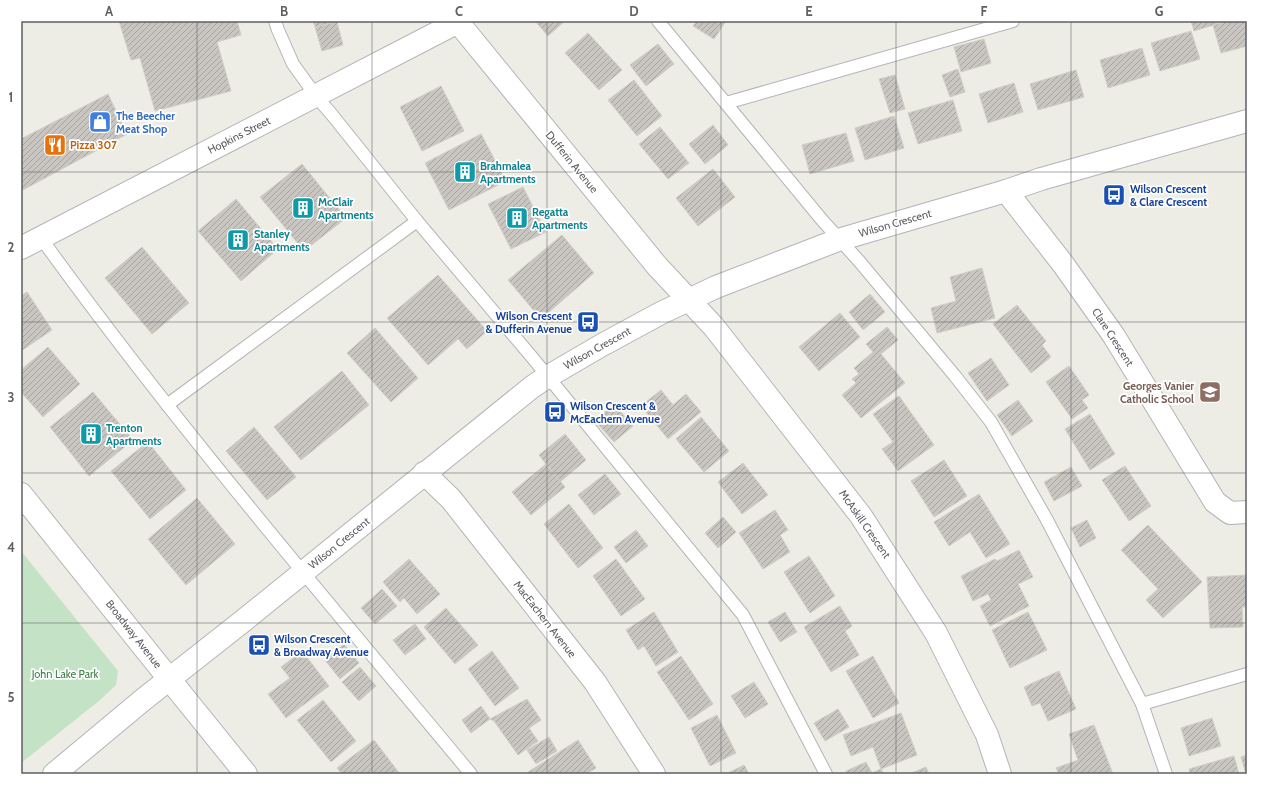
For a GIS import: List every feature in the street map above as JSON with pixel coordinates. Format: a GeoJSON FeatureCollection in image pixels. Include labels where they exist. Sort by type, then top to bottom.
{"type":"FeatureCollection","features":[{"type":"Feature","properties":{"kind":"street","name":"Hopkins Street"},"geometry":{"type":"LineString","coordinates":[[21,248],[458,22]]}},
{"type":"Feature","properties":{"kind":"street","name":"Dufferin Avenue"},"geometry":{"type":"LineString","coordinates":[[458,22],[688,301]]}},
{"type":"Feature","properties":{"kind":"street","name":"Wilson Crescent"},"geometry":{"type":"LineString","coordinates":[[54,774],[137,705],[170,680],[424,473],[546,376],[648,320],[716,287],[838,240],[1006,191],[1041,179],[1247,121]]}},
{"type":"Feature","properties":{"kind":"street","name":"Clare Crescent"},"geometry":{"type":"LineString","coordinates":[[1006,191],[1063,264],[1114,336],[1215,502],[1230,513],[1247,512]]}},
{"type":"Feature","properties":{"kind":"street","name":"McAskill Crescent"},"geometry":{"type":"LineString","coordinates":[[688,301],[714,327],[861,516],[936,633],[987,735],[1000,774]]}},
{"type":"Feature","properties":{"kind":"street","name":"MacEachern Avenue"},"geometry":{"type":"LineString","coordinates":[[424,473],[451,500],[595,682],[654,774]]}},
{"type":"Feature","properties":{"kind":"street","name":"Broadway Avenue"},"geometry":{"type":"LineString","coordinates":[[21,494],[246,774]]}},
{"type":"Feature","properties":{"kind":"lane"},"geometry":{"type":"LineString","coordinates":[[275,21],[293,64],[316,96],[334,116],[417,221],[743,615],[826,774]]}},
{"type":"Feature","properties":{"kind":"lane"},"geometry":{"type":"LineString","coordinates":[[658,21],[838,240],[864,267],[955,376],[991,422],[1047,520],[1142,704],[1166,774]]}},
{"type":"Feature","properties":{"kind":"lane"},"geometry":{"type":"LineString","coordinates":[[726,103],[1013,21]]}},
{"type":"Feature","properties":{"kind":"lane"},"geometry":{"type":"LineString","coordinates":[[168,405],[417,221]]}},
{"type":"Feature","properties":{"kind":"lane"},"geometry":{"type":"LineString","coordinates":[[41,238],[168,405],[303,572],[471,774]]}},
{"type":"Feature","properties":{"kind":"lane"},"geometry":{"type":"LineString","coordinates":[[1142,704],[1247,674]]}},
{"type":"Feature","properties":{"kind":"green space","name":"John Lake Park"},"geometry":{"type":"Polygon","coordinates":[[[21,551],[118,671],[116,685],[100,700],[21,763],[21,551]]]}},
{"type":"Feature","properties":{"kind":"building"},"geometry":{"type":"Polygon","coordinates":[[[119,21],[237,21],[241,35],[217,42],[231,91],[155,111],[140,58],[131,60],[119,21]]]}},
{"type":"Feature","properties":{"kind":"building"},"geometry":{"type":"Polygon","coordinates":[[[313,21],[339,21],[315,27],[313,21]]]}},
{"type":"Feature","properties":{"kind":"building"},"geometry":{"type":"Polygon","coordinates":[[[535,21],[565,21],[548,36],[535,21]]]}},
{"type":"Feature","properties":{"kind":"building"},"geometry":{"type":"Polygon","coordinates":[[[697,21],[726,21],[714,39],[693,26],[697,21]]]}},
{"type":"Feature","properties":{"kind":"building"},"geometry":{"type":"Polygon","coordinates":[[[1191,21],[1216,21],[1217,24],[1194,31],[1191,21]]]}},
{"type":"Feature","properties":{"kind":"building"},"geometry":{"type":"Polygon","coordinates":[[[1228,21],[1247,21],[1247,46],[1221,53],[1213,25],[1228,21]]]}},
{"type":"Feature","properties":{"kind":"building"},"geometry":{"type":"Polygon","coordinates":[[[337,22],[343,45],[322,51],[315,27],[337,22]]]}},
{"type":"Feature","properties":{"kind":"building"},"geometry":{"type":"Polygon","coordinates":[[[1191,31],[1200,59],[1160,71],[1151,43],[1191,31]]]}},
{"type":"Feature","properties":{"kind":"building"},"geometry":{"type":"Polygon","coordinates":[[[588,33],[622,70],[599,90],[565,53],[588,33]]]}},
{"type":"Feature","properties":{"kind":"building"},"geometry":{"type":"Polygon","coordinates":[[[984,39],[991,63],[961,72],[954,47],[984,39]]]}},
{"type":"Feature","properties":{"kind":"building"},"geometry":{"type":"Polygon","coordinates":[[[658,44],[674,64],[646,86],[630,65],[658,44]]]}},
{"type":"Feature","properties":{"kind":"building"},"geometry":{"type":"Polygon","coordinates":[[[1142,48],[1150,75],[1108,88],[1100,60],[1142,48]]]}},
{"type":"Feature","properties":{"kind":"building"},"geometry":{"type":"Polygon","coordinates":[[[958,69],[965,92],[950,97],[942,75],[958,69]]]}},
{"type":"Feature","properties":{"kind":"building"},"geometry":{"type":"Polygon","coordinates":[[[1076,70],[1084,97],[1038,110],[1030,84],[1076,70]]]}},
{"type":"Feature","properties":{"kind":"building"},"geometry":{"type":"Polygon","coordinates":[[[895,75],[905,109],[890,113],[879,79],[895,75]]]}},
{"type":"Feature","properties":{"kind":"building"},"geometry":{"type":"Polygon","coordinates":[[[634,80],[662,116],[637,136],[608,100],[634,80]]]}},
{"type":"Feature","properties":{"kind":"building"},"geometry":{"type":"Polygon","coordinates":[[[1014,83],[1023,112],[988,123],[979,94],[1014,83]]]}},
{"type":"Feature","properties":{"kind":"building"},"geometry":{"type":"Polygon","coordinates":[[[441,86],[464,131],[422,151],[400,107],[441,86]]]}},
{"type":"Feature","properties":{"kind":"building"},"geometry":{"type":"Polygon","coordinates":[[[108,94],[127,134],[21,191],[21,139],[108,94]]]}},
{"type":"Feature","properties":{"kind":"building"},"geometry":{"type":"Polygon","coordinates":[[[953,100],[962,131],[918,144],[908,113],[953,100]]]}},
{"type":"Feature","properties":{"kind":"building"},"geometry":{"type":"Polygon","coordinates":[[[894,116],[904,148],[865,160],[855,128],[894,116]]]}},
{"type":"Feature","properties":{"kind":"building"},"geometry":{"type":"Polygon","coordinates":[[[713,125],[728,145],[705,164],[689,144],[713,125]]]}},
{"type":"Feature","properties":{"kind":"building"},"geometry":{"type":"Polygon","coordinates":[[[660,127],[689,163],[668,179],[639,144],[660,127]]]}},
{"type":"Feature","properties":{"kind":"building"},"geometry":{"type":"Polygon","coordinates":[[[846,133],[854,161],[810,174],[802,145],[846,133]]]}},
{"type":"Feature","properties":{"kind":"building","name":"Brahmalea Apartments"},"geometry":{"type":"Polygon","coordinates":[[[481,134],[506,181],[449,210],[425,163],[481,134]]]}},
{"type":"Feature","properties":{"kind":"building","name":"McClair Apartments"},"geometry":{"type":"Polygon","coordinates":[[[302,164],[346,218],[304,251],[260,197],[302,164]]]}},
{"type":"Feature","properties":{"kind":"building"},"geometry":{"type":"Polygon","coordinates":[[[713,169],[735,197],[698,226],[676,198],[713,169]]]}},
{"type":"Feature","properties":{"kind":"building","name":"Regatta Apartments"},"geometry":{"type":"Polygon","coordinates":[[[523,187],[546,232],[511,249],[488,204],[523,187]]]}},
{"type":"Feature","properties":{"kind":"building","name":"Stanley Apartments"},"geometry":{"type":"Polygon","coordinates":[[[236,199],[278,249],[241,281],[198,231],[236,199]]]}},
{"type":"Feature","properties":{"kind":"building"},"geometry":{"type":"Polygon","coordinates":[[[562,235],[594,273],[541,319],[508,280],[562,235]]]}},
{"type":"Feature","properties":{"kind":"building"},"geometry":{"type":"Polygon","coordinates":[[[142,247],[189,303],[152,334],[105,278],[142,247]]]}},
{"type":"Feature","properties":{"kind":"building"},"geometry":{"type":"Polygon","coordinates":[[[982,268],[995,318],[937,333],[931,308],[956,301],[950,277],[982,268]]]}},
{"type":"Feature","properties":{"kind":"building"},"geometry":{"type":"Polygon","coordinates":[[[438,275],[487,331],[467,349],[458,339],[428,365],[387,318],[438,275]]]}},
{"type":"Feature","properties":{"kind":"building"},"geometry":{"type":"Polygon","coordinates":[[[27,292],[52,330],[21,351],[21,296],[27,292]]]}},
{"type":"Feature","properties":{"kind":"building"},"geometry":{"type":"Polygon","coordinates":[[[870,294],[885,312],[863,330],[849,312],[870,294]]]}},
{"type":"Feature","properties":{"kind":"building"},"geometry":{"type":"Polygon","coordinates":[[[1017,305],[1046,341],[1042,345],[1051,357],[1031,373],[993,324],[1017,305]]]}},
{"type":"Feature","properties":{"kind":"building"},"geometry":{"type":"Polygon","coordinates":[[[840,313],[860,337],[819,371],[799,347],[840,313]]]}},
{"type":"Feature","properties":{"kind":"building"},"geometry":{"type":"Polygon","coordinates":[[[887,327],[898,340],[881,354],[905,383],[861,418],[842,395],[856,383],[852,379],[859,374],[854,368],[873,352],[866,344],[887,327]]]}},
{"type":"Feature","properties":{"kind":"building"},"geometry":{"type":"Polygon","coordinates":[[[375,328],[418,378],[391,402],[347,353],[375,328]]]}},
{"type":"Feature","properties":{"kind":"building"},"geometry":{"type":"Polygon","coordinates":[[[48,347],[80,384],[43,417],[21,392],[21,370],[48,347]]]}},
{"type":"Feature","properties":{"kind":"building"},"geometry":{"type":"Polygon","coordinates":[[[991,358],[1009,385],[987,401],[968,373],[991,358]]]}},
{"type":"Feature","properties":{"kind":"building"},"geometry":{"type":"Polygon","coordinates":[[[1069,366],[1089,395],[1082,400],[1088,408],[1072,419],[1046,382],[1069,366]]]}},
{"type":"Feature","properties":{"kind":"building"},"geometry":{"type":"Polygon","coordinates":[[[342,371],[369,405],[301,460],[274,427],[342,371]]]}},
{"type":"Feature","properties":{"kind":"building"},"geometry":{"type":"Polygon","coordinates":[[[661,390],[673,405],[686,394],[701,412],[668,439],[641,406],[661,390]]]}},
{"type":"Feature","properties":{"kind":"building","name":"Trenton Apartments"},"geometry":{"type":"Polygon","coordinates":[[[93,392],[133,440],[89,476],[50,427],[93,392]]]}},
{"type":"Feature","properties":{"kind":"building"},"geometry":{"type":"Polygon","coordinates":[[[899,396],[934,445],[898,471],[882,449],[893,442],[873,414],[899,396]]]}},
{"type":"Feature","properties":{"kind":"building"},"geometry":{"type":"Polygon","coordinates":[[[1018,400],[1033,421],[1012,436],[997,415],[1018,400]]]}},
{"type":"Feature","properties":{"kind":"building"},"geometry":{"type":"Polygon","coordinates":[[[614,404],[633,426],[614,442],[595,421],[614,404]]]}},
{"type":"Feature","properties":{"kind":"building"},"geometry":{"type":"Polygon","coordinates":[[[1090,414],[1115,454],[1090,470],[1065,429],[1090,414]]]}},
{"type":"Feature","properties":{"kind":"building"},"geometry":{"type":"Polygon","coordinates":[[[701,417],[729,451],[704,472],[676,439],[701,417]]]}},
{"type":"Feature","properties":{"kind":"building"},"geometry":{"type":"Polygon","coordinates":[[[254,427],[296,477],[267,500],[226,451],[254,427]]]}},
{"type":"Feature","properties":{"kind":"building"},"geometry":{"type":"Polygon","coordinates":[[[565,434],[586,460],[560,482],[539,455],[565,434]]]}},
{"type":"Feature","properties":{"kind":"building"},"geometry":{"type":"Polygon","coordinates":[[[148,442],[186,490],[150,519],[111,471],[148,442]]]}},
{"type":"Feature","properties":{"kind":"building"},"geometry":{"type":"Polygon","coordinates":[[[944,460],[967,496],[934,517],[911,481],[944,460]]]}},
{"type":"Feature","properties":{"kind":"building"},"geometry":{"type":"Polygon","coordinates":[[[743,463],[768,495],[742,514],[718,482],[743,463]]]}},
{"type":"Feature","properties":{"kind":"building"},"geometry":{"type":"Polygon","coordinates":[[[546,464],[565,487],[531,515],[512,492],[546,464]]]}},
{"type":"Feature","properties":{"kind":"building"},"geometry":{"type":"Polygon","coordinates":[[[1125,466],[1151,506],[1129,521],[1102,480],[1125,466]]]}},
{"type":"Feature","properties":{"kind":"building"},"geometry":{"type":"Polygon","coordinates":[[[1071,467],[1082,486],[1054,501],[1044,482],[1071,467]]]}},
{"type":"Feature","properties":{"kind":"building"},"geometry":{"type":"Polygon","coordinates":[[[605,474],[621,494],[594,515],[578,495],[605,474]]]}},
{"type":"Feature","properties":{"kind":"building"},"geometry":{"type":"Polygon","coordinates":[[[979,494],[1010,544],[986,558],[970,532],[949,546],[934,522],[979,494]]]}},
{"type":"Feature","properties":{"kind":"building"},"geometry":{"type":"Polygon","coordinates":[[[197,498],[235,544],[186,585],[148,539],[197,498]]]}},
{"type":"Feature","properties":{"kind":"building"},"geometry":{"type":"Polygon","coordinates":[[[569,504],[603,548],[578,568],[544,524],[569,504]]]}},
{"type":"Feature","properties":{"kind":"building"},"geometry":{"type":"Polygon","coordinates":[[[775,510],[788,530],[780,535],[790,552],[763,569],[739,533],[775,510]]]}},
{"type":"Feature","properties":{"kind":"building"},"geometry":{"type":"Polygon","coordinates":[[[723,517],[736,532],[718,548],[705,533],[723,517]]]}},
{"type":"Feature","properties":{"kind":"building"},"geometry":{"type":"Polygon","coordinates":[[[1087,520],[1096,538],[1080,547],[1071,528],[1087,520]]]}},
{"type":"Feature","properties":{"kind":"building"},"geometry":{"type":"Polygon","coordinates":[[[1148,525],[1202,582],[1163,618],[1146,600],[1158,589],[1121,550],[1148,525]]]}},
{"type":"Feature","properties":{"kind":"building"},"geometry":{"type":"Polygon","coordinates":[[[636,530],[648,546],[626,563],[614,547],[636,530]]]}},
{"type":"Feature","properties":{"kind":"building"},"geometry":{"type":"Polygon","coordinates":[[[1019,550],[1033,577],[1018,584],[1029,606],[990,626],[980,606],[991,600],[988,594],[973,601],[961,576],[995,559],[997,561],[1019,550]]]}},
{"type":"Feature","properties":{"kind":"building"},"geometry":{"type":"Polygon","coordinates":[[[809,556],[835,596],[810,613],[784,572],[809,556]]]}},
{"type":"Feature","properties":{"kind":"building"},"geometry":{"type":"Polygon","coordinates":[[[409,559],[440,594],[417,614],[404,598],[400,602],[383,582],[409,559]]]}},
{"type":"Feature","properties":{"kind":"building"},"geometry":{"type":"Polygon","coordinates":[[[616,559],[645,599],[621,616],[593,576],[616,559]]]}},
{"type":"Feature","properties":{"kind":"building"},"geometry":{"type":"Polygon","coordinates":[[[1247,575],[1247,607],[1242,607],[1243,627],[1210,628],[1207,577],[1247,575]]]}},
{"type":"Feature","properties":{"kind":"building"},"geometry":{"type":"Polygon","coordinates":[[[382,589],[397,606],[375,624],[361,608],[382,589]]]}},
{"type":"Feature","properties":{"kind":"building"},"geometry":{"type":"Polygon","coordinates":[[[840,606],[852,626],[845,631],[859,655],[831,672],[804,627],[840,606]]]}},
{"type":"Feature","properties":{"kind":"building"},"geometry":{"type":"Polygon","coordinates":[[[446,608],[478,645],[455,664],[424,627],[446,608]]]}},
{"type":"Feature","properties":{"kind":"building"},"geometry":{"type":"Polygon","coordinates":[[[654,612],[678,652],[656,666],[644,646],[638,650],[626,630],[654,612]]]}},
{"type":"Feature","properties":{"kind":"building"},"geometry":{"type":"Polygon","coordinates":[[[785,612],[797,632],[780,642],[768,622],[785,612]]]}},
{"type":"Feature","properties":{"kind":"building"},"geometry":{"type":"Polygon","coordinates":[[[1028,612],[1047,650],[1010,668],[992,630],[1028,612]]]}},
{"type":"Feature","properties":{"kind":"building"},"geometry":{"type":"Polygon","coordinates":[[[415,624],[426,639],[405,655],[393,640],[415,624]]]}},
{"type":"Feature","properties":{"kind":"building"},"geometry":{"type":"Polygon","coordinates":[[[344,644],[359,663],[340,679],[325,660],[344,644]]]}},
{"type":"Feature","properties":{"kind":"building"},"geometry":{"type":"Polygon","coordinates":[[[302,651],[329,686],[286,718],[268,694],[290,678],[281,667],[302,651]]]}},
{"type":"Feature","properties":{"kind":"building"},"geometry":{"type":"Polygon","coordinates":[[[492,651],[519,688],[495,706],[468,669],[492,651]]]}},
{"type":"Feature","properties":{"kind":"building"},"geometry":{"type":"Polygon","coordinates":[[[681,656],[713,704],[689,720],[657,672],[681,656]]]}},
{"type":"Feature","properties":{"kind":"building"},"geometry":{"type":"Polygon","coordinates":[[[873,656],[899,703],[873,718],[846,671],[873,656]]]}},
{"type":"Feature","properties":{"kind":"building"},"geometry":{"type":"Polygon","coordinates":[[[360,667],[376,686],[359,701],[342,682],[360,667]]]}},
{"type":"Feature","properties":{"kind":"building"},"geometry":{"type":"Polygon","coordinates":[[[1059,671],[1076,709],[1048,721],[1040,703],[1032,706],[1024,687],[1059,671]]]}},
{"type":"Feature","properties":{"kind":"building"},"geometry":{"type":"Polygon","coordinates":[[[754,682],[768,704],[745,718],[731,696],[754,682]]]}},
{"type":"Feature","properties":{"kind":"building"},"geometry":{"type":"Polygon","coordinates":[[[527,699],[541,720],[529,728],[538,741],[518,755],[494,721],[490,719],[527,699]]]}},
{"type":"Feature","properties":{"kind":"building"},"geometry":{"type":"Polygon","coordinates":[[[323,700],[356,741],[331,762],[297,720],[323,700]]]}},
{"type":"Feature","properties":{"kind":"building"},"geometry":{"type":"Polygon","coordinates":[[[481,706],[490,719],[471,733],[462,720],[481,706]]]}},
{"type":"Feature","properties":{"kind":"building"},"geometry":{"type":"Polygon","coordinates":[[[838,709],[849,727],[825,741],[814,723],[838,709]]]}},
{"type":"Feature","properties":{"kind":"building"},"geometry":{"type":"Polygon","coordinates":[[[901,713],[917,755],[881,769],[873,747],[851,756],[843,735],[901,713]]]}},
{"type":"Feature","properties":{"kind":"building"},"geometry":{"type":"Polygon","coordinates":[[[717,715],[736,753],[710,766],[691,728],[717,715]]]}},
{"type":"Feature","properties":{"kind":"building"},"geometry":{"type":"Polygon","coordinates":[[[1212,718],[1221,746],[1189,756],[1181,728],[1212,718]]]}},
{"type":"Feature","properties":{"kind":"building"},"geometry":{"type":"Polygon","coordinates":[[[1094,725],[1113,774],[1059,774],[1056,768],[1078,760],[1069,734],[1094,725]]]}},
{"type":"Feature","properties":{"kind":"building"},"geometry":{"type":"Polygon","coordinates":[[[549,737],[557,751],[536,764],[527,750],[549,737]]]}},
{"type":"Feature","properties":{"kind":"building"},"geometry":{"type":"Polygon","coordinates":[[[374,740],[400,774],[342,774],[337,768],[374,740]]]}},
{"type":"Feature","properties":{"kind":"building"},"geometry":{"type":"Polygon","coordinates":[[[578,740],[596,768],[586,774],[529,774],[528,772],[578,740]]]}},
{"type":"Feature","properties":{"kind":"building"},"geometry":{"type":"Polygon","coordinates":[[[1247,755],[1247,774],[1246,774],[1241,757],[1247,755]]]}},
{"type":"Feature","properties":{"kind":"building"},"geometry":{"type":"Polygon","coordinates":[[[1234,756],[1239,774],[1190,774],[1189,769],[1234,756]]]}},
{"type":"Feature","properties":{"kind":"building"},"geometry":{"type":"Polygon","coordinates":[[[866,762],[872,773],[881,769],[884,774],[847,774],[846,771],[866,762]]]}},
{"type":"Feature","properties":{"kind":"building"},"geometry":{"type":"Polygon","coordinates":[[[744,765],[749,774],[726,774],[744,765]]]}},
{"type":"Feature","properties":{"kind":"building"},"geometry":{"type":"Polygon","coordinates":[[[926,767],[929,774],[909,774],[926,767]]]}},
{"type":"Feature","properties":{"kind":"place","name":"The Beecher Meat Shop"},"geometry":{"type":"Point","coordinates":[100,122]}},
{"type":"Feature","properties":{"kind":"place","name":"Pizza 307"},"geometry":{"type":"Point","coordinates":[55,145]}},
{"type":"Feature","properties":{"kind":"place","name":"Brahmalea Apartments"},"geometry":{"type":"Point","coordinates":[465,172]}},
{"type":"Feature","properties":{"kind":"place","name":"Wilson Crescent & Clare Crescent"},"geometry":{"type":"Point","coordinates":[1114,195]}},
{"type":"Feature","properties":{"kind":"place","name":"McClair Apartments"},"geometry":{"type":"Point","coordinates":[303,208]}},
{"type":"Feature","properties":{"kind":"place","name":"Regatta Apartments"},"geometry":{"type":"Point","coordinates":[517,218]}},
{"type":"Feature","properties":{"kind":"place","name":"Stanley Apartments"},"geometry":{"type":"Point","coordinates":[238,240]}},
{"type":"Feature","properties":{"kind":"place","name":"Wilson Crescent & Dufferin Avenue"},"geometry":{"type":"Point","coordinates":[588,322]}},
{"type":"Feature","properties":{"kind":"place","name":"Georges Vanier Catholic School"},"geometry":{"type":"Point","coordinates":[1210,392]}},
{"type":"Feature","properties":{"kind":"place","name":"Wilson Crescent & McEachern Avenue"},"geometry":{"type":"Point","coordinates":[555,412]}},
{"type":"Feature","properties":{"kind":"place","name":"Trenton Apartments"},"geometry":{"type":"Point","coordinates":[91,434]}},
{"type":"Feature","properties":{"kind":"place","name":"Wilson Crescent & Broadway Avenue"},"geometry":{"type":"Point","coordinates":[259,645]}}]}
